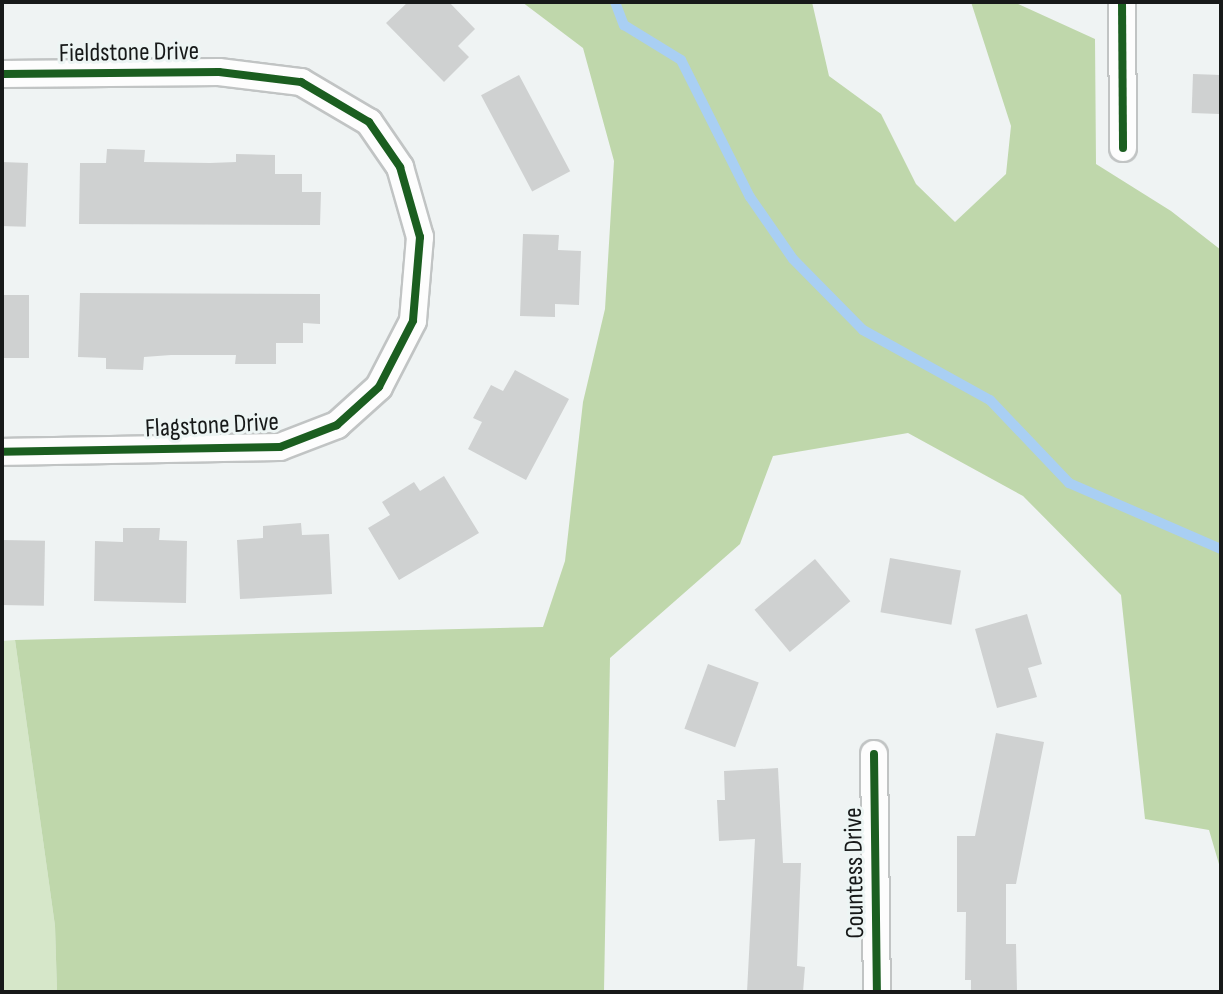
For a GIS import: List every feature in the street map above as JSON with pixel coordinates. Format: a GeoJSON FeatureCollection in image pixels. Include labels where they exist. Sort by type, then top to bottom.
{"type":"FeatureCollection","features":[{"type":"Feature","properties":{"kind":"street"},"geometry":{"type":"LineString","coordinates":[[1122,2],[1123,148]]}},
{"type":"Feature","properties":{"kind":"street","name":"Fieldstone Drive"},"geometry":{"type":"LineString","coordinates":[[2,74],[219,72],[301,82],[369,122],[400,167],[420,237],[413,321]]}},
{"type":"Feature","properties":{"kind":"street","name":"Flagstone Drive"},"geometry":{"type":"LineString","coordinates":[[2,452],[280,447],[337,425],[379,387],[413,321]]}},
{"type":"Feature","properties":{"kind":"street","name":"Countess Drive"},"geometry":{"type":"LineString","coordinates":[[874,754],[877,992]]}},
{"type":"Feature","properties":{"kind":"green space"},"geometry":{"type":"Polygon","coordinates":[[[522,2],[812,2],[829,76],[881,114],[916,184],[955,222],[1006,174],[1011,126],[971,2],[1014,2],[1095,39],[1096,164],[1171,211],[1221,250],[1221,871],[1209,830],[1145,819],[1121,595],[1023,496],[908,433],[773,456],[740,544],[610,658],[604,992],[57,992],[55,926],[15,640],[543,627],[565,561],[583,402],[605,309],[614,161],[583,48],[522,2]]]}},
{"type":"Feature","properties":{"kind":"green space"},"geometry":{"type":"Polygon","coordinates":[[[15,640],[55,926],[57,992],[2,992],[2,641],[15,640]]]}},
{"type":"Feature","properties":{"kind":"building"},"geometry":{"type":"Polygon","coordinates":[[[408,2],[449,2],[475,29],[458,46],[469,57],[444,82],[386,23],[408,2]]]}},
{"type":"Feature","properties":{"kind":"building"},"geometry":{"type":"Polygon","coordinates":[[[1193,74],[1221,75],[1220,114],[1192,113],[1193,74]]]}},
{"type":"Feature","properties":{"kind":"building"},"geometry":{"type":"Polygon","coordinates":[[[519,75],[570,171],[532,191],[481,95],[519,75]]]}},
{"type":"Feature","properties":{"kind":"building"},"geometry":{"type":"Polygon","coordinates":[[[107,149],[145,150],[144,162],[236,162],[236,154],[275,155],[275,174],[302,174],[302,192],[321,192],[320,225],[79,224],[80,163],[106,163],[107,149]]]}},
{"type":"Feature","properties":{"kind":"building"},"geometry":{"type":"Polygon","coordinates":[[[2,162],[28,163],[26,227],[2,226],[2,162]]]}},
{"type":"Feature","properties":{"kind":"building"},"geometry":{"type":"Polygon","coordinates":[[[523,234],[559,235],[558,250],[581,251],[579,305],[555,304],[555,317],[520,316],[523,234]]]}},
{"type":"Feature","properties":{"kind":"building"},"geometry":{"type":"Polygon","coordinates":[[[80,293],[320,294],[320,324],[303,323],[303,343],[276,343],[276,364],[235,364],[236,355],[171,355],[144,357],[143,370],[106,369],[106,358],[78,357],[80,293]]]}},
{"type":"Feature","properties":{"kind":"building"},"geometry":{"type":"Polygon","coordinates":[[[2,295],[29,295],[29,358],[2,358],[2,295]]]}},
{"type":"Feature","properties":{"kind":"building"},"geometry":{"type":"Polygon","coordinates":[[[515,370],[569,399],[526,480],[468,449],[482,422],[473,418],[491,385],[503,391],[515,370]]]}},
{"type":"Feature","properties":{"kind":"building"},"geometry":{"type":"Polygon","coordinates":[[[444,476],[479,533],[399,580],[368,528],[390,515],[382,502],[414,482],[420,491],[444,476]]]}},
{"type":"Feature","properties":{"kind":"building"},"geometry":{"type":"Polygon","coordinates":[[[301,523],[302,535],[329,534],[332,594],[240,599],[237,540],[263,538],[263,526],[301,523]]]}},
{"type":"Feature","properties":{"kind":"building"},"geometry":{"type":"Polygon","coordinates":[[[123,528],[160,528],[159,540],[187,541],[186,603],[94,601],[95,541],[123,542],[123,528]]]}},
{"type":"Feature","properties":{"kind":"building"},"geometry":{"type":"Polygon","coordinates":[[[2,540],[45,541],[44,606],[2,605],[2,540]]]}},
{"type":"Feature","properties":{"kind":"building"},"geometry":{"type":"Polygon","coordinates":[[[890,558],[961,571],[951,625],[880,612],[890,558]]]}},
{"type":"Feature","properties":{"kind":"building"},"geometry":{"type":"Polygon","coordinates":[[[815,559],[850,601],[790,652],[754,610],[815,559]]]}},
{"type":"Feature","properties":{"kind":"building"},"geometry":{"type":"Polygon","coordinates":[[[1027,614],[1042,664],[1028,668],[1037,697],[997,708],[975,629],[1027,614]]]}},
{"type":"Feature","properties":{"kind":"building"},"geometry":{"type":"Polygon","coordinates":[[[708,664],[759,682],[735,747],[684,729],[708,664]]]}},
{"type":"Feature","properties":{"kind":"building"},"geometry":{"type":"Polygon","coordinates":[[[996,733],[1044,742],[1016,884],[1006,884],[1006,944],[1016,944],[1017,992],[971,992],[971,980],[965,980],[966,912],[957,912],[957,836],[975,836],[996,733]]]}},
{"type":"Feature","properties":{"kind":"building"},"geometry":{"type":"Polygon","coordinates":[[[778,768],[783,863],[801,863],[797,966],[805,967],[803,992],[747,992],[755,839],[719,841],[717,800],[725,800],[724,771],[778,768]]]}},
{"type":"Feature","properties":{"kind":"waterway"},"geometry":{"type":"LineString","coordinates":[[615,2],[624,25],[681,60],[750,197],[793,259],[863,330],[990,400],[1069,483],[1221,549]]}},
{"type":"Feature","properties":{"kind":"cycle path"},"geometry":{"type":"LineString","coordinates":[[1122,2],[1123,148]]}},
{"type":"Feature","properties":{"kind":"cycle path"},"geometry":{"type":"LineString","coordinates":[[2,74],[219,72],[301,82],[369,122],[400,167],[420,237],[413,321],[379,387],[337,425],[280,447],[2,452]]}},
{"type":"Feature","properties":{"kind":"cycle path"},"geometry":{"type":"LineString","coordinates":[[874,754],[877,992]]}}]}
